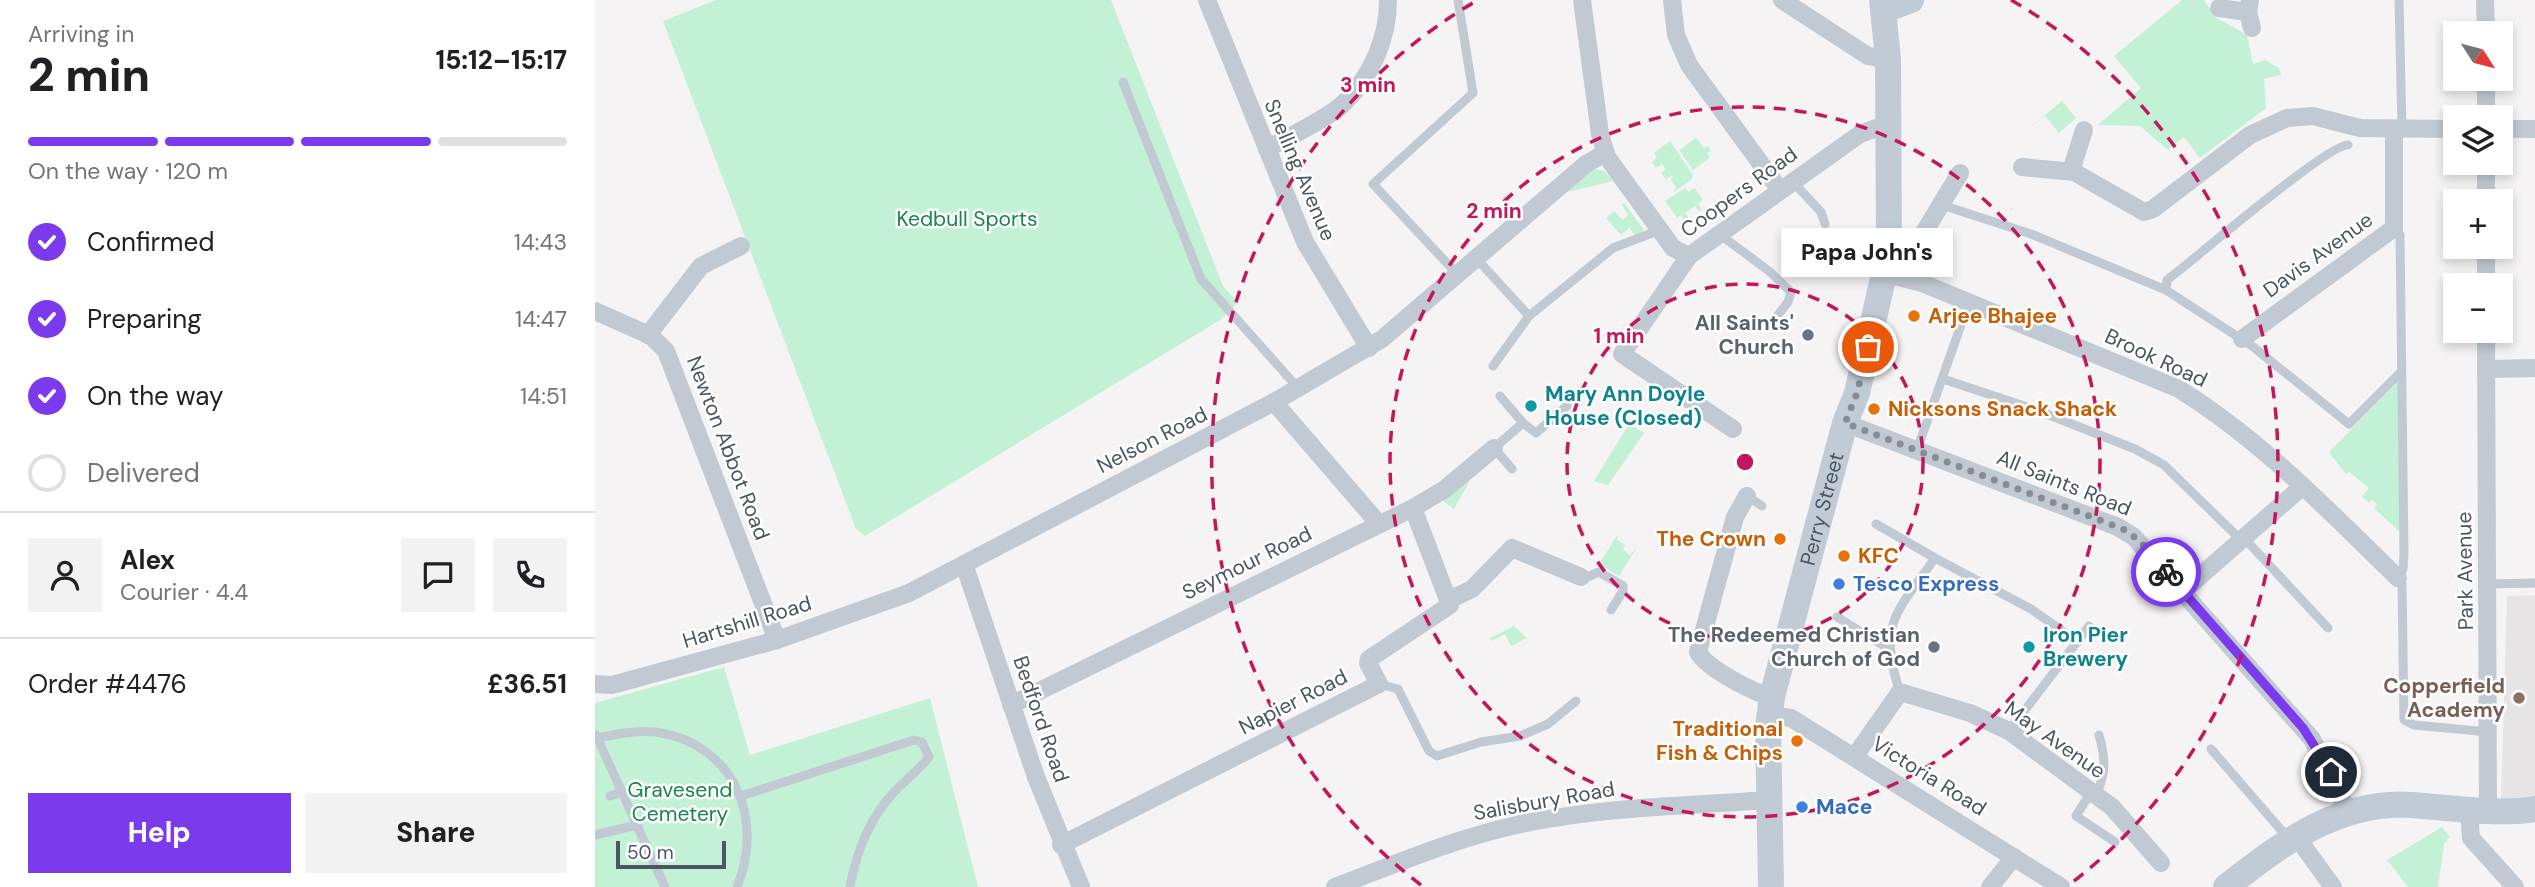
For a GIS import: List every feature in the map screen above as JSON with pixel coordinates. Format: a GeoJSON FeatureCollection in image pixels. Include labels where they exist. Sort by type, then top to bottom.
{"type":"FeatureCollection","features":[{"type":"Feature","properties":{"kind":"street","name":"Snelling Avenue"},"geometry":{"type":"LineString","coordinates":[[1207,0],[1310,254],[1369,348]]}},
{"type":"Feature","properties":{"kind":"street"},"geometry":{"type":"LineString","coordinates":[[1266,149],[1344,104],[1375,63],[1388,15],[1388,0]]}},
{"type":"Feature","properties":{"kind":"street"},"geometry":{"type":"LineString","coordinates":[[1582,0],[1599,134],[1605,153],[1676,251],[1689,256]]}},
{"type":"Feature","properties":{"kind":"street"},"geometry":{"type":"LineString","coordinates":[[1672,0],[1677,35],[1689,65],[1787,186]]}},
{"type":"Feature","properties":{"kind":"street"},"geometry":{"type":"LineString","coordinates":[[1783,0],[1868,56],[1888,60]]}},
{"type":"Feature","properties":{"kind":"street"},"geometry":{"type":"LineString","coordinates":[[1883,5],[1911,0]]}},
{"type":"Feature","properties":{"kind":"street"},"geometry":{"type":"LineString","coordinates":[[2486,0],[2486,21]]}},
{"type":"Feature","properties":{"kind":"street","name":"Perry Street"},"geometry":{"type":"LineString","coordinates":[[1771,887],[1770,706],[1845,423],[1857,393],[1887,263],[1888,60],[1883,5]]}},
{"type":"Feature","properties":{"kind":"street"},"geometry":{"type":"LineString","coordinates":[[2219,8],[2250,13]]}},
{"type":"Feature","properties":{"kind":"street"},"geometry":{"type":"LineString","coordinates":[[2022,167],[2071,171],[2144,212],[2153,209],[2250,135],[2284,119],[2313,116],[2360,128],[2443,129]]}},
{"type":"Feature","properties":{"kind":"street","name":"Coopers Road"},"geometry":{"type":"LineString","coordinates":[[1733,429],[1622,354],[1689,256],[1860,134],[1879,127],[1889,128]]}},
{"type":"Feature","properties":{"kind":"street","name":"Davis Avenue"},"geometry":{"type":"LineString","coordinates":[[2242,339],[2394,228],[2398,129]]}},
{"type":"Feature","properties":{"kind":"street"},"geometry":{"type":"LineString","coordinates":[[2513,129],[2535,129]]}},
{"type":"Feature","properties":{"kind":"street"},"geometry":{"type":"LineString","coordinates":[[2071,171],[2084,130]]}},
{"type":"Feature","properties":{"kind":"street","name":"Nelson Road"},"geometry":{"type":"LineString","coordinates":[[909,593],[1299,389],[1369,348],[1458,275],[1585,164],[1605,153]]}},
{"type":"Feature","properties":{"kind":"street"},"geometry":{"type":"LineString","coordinates":[[1887,263],[1914,249],[1959,173]]}},
{"type":"Feature","properties":{"kind":"street"},"geometry":{"type":"LineString","coordinates":[[648,335],[701,266],[741,246]]}},
{"type":"Feature","properties":{"kind":"street","name":"Brook Road"},"geometry":{"type":"LineString","coordinates":[[1887,263],[1922,284],[2179,389],[2209,408],[2303,486],[2398,578]]}},
{"type":"Feature","properties":{"kind":"street","name":"Newton Abbot Road"},"geometry":{"type":"LineString","coordinates":[[595,312],[648,335],[660,343],[667,354],[777,640]]}},
{"type":"Feature","properties":{"kind":"street","name":"Park Avenue"},"geometry":{"type":"LineString","coordinates":[[2486,343],[2490,732],[2479,811],[2471,838],[2515,887]]}},
{"type":"Feature","properties":{"kind":"street"},"geometry":{"type":"LineString","coordinates":[[2486,369],[2535,368]]}},
{"type":"Feature","properties":{"kind":"street"},"geometry":{"type":"LineString","coordinates":[[1274,402],[1379,524]]}},
{"type":"Feature","properties":{"kind":"street","name":"All Saints Road"},"geometry":{"type":"LineString","coordinates":[[1845,423],[2129,533],[2312,739],[2349,812]]}},
{"type":"Feature","properties":{"kind":"street","name":"Seymour Road"},"geometry":{"type":"LineString","coordinates":[[1011,705],[1413,508],[1445,489],[1494,448]]}},
{"type":"Feature","properties":{"kind":"street"},"geometry":{"type":"LineString","coordinates":[[2183,591],[2303,486]]}},
{"type":"Feature","properties":{"kind":"street","name":"Victoria Road"},"geometry":{"type":"LineString","coordinates":[[1755,501],[1736,515],[1698,649],[1700,656],[1770,706],[2061,887]]}},
{"type":"Feature","properties":{"kind":"street"},"geometry":{"type":"LineString","coordinates":[[1413,508],[1449,600],[1472,589],[1512,548],[1581,577]]}},
{"type":"Feature","properties":{"kind":"street","name":"Bedford Road"},"geometry":{"type":"LineString","coordinates":[[964,564],[1061,845],[1081,887]]}},
{"type":"Feature","properties":{"kind":"street","name":"Hartshill Road"},"geometry":{"type":"LineString","coordinates":[[595,684],[612,685],[777,640],[909,593]]}},
{"type":"Feature","properties":{"kind":"street","name":"Napier Road"},"geometry":{"type":"LineString","coordinates":[[1061,845],[1379,684],[1369,659],[1446,609],[1449,600]]}},
{"type":"Feature","properties":{"kind":"street"},"geometry":{"type":"LineString","coordinates":[[1855,757],[1900,692]]}},
{"type":"Feature","properties":{"kind":"street","name":"May Avenue"},"geometry":{"type":"LineString","coordinates":[[1900,692],[1995,722],[2009,731],[2112,807],[2161,863]]}},
{"type":"Feature","properties":{"kind":"street","name":"Salisbury Road"},"geometry":{"type":"LineString","coordinates":[[1335,887],[1446,845],[1516,825],[1634,809],[1769,800]]}},
{"type":"Feature","properties":{"kind":"street"},"geometry":{"type":"LineString","coordinates":[[2226,887],[2293,838],[2329,818],[2349,812],[2398,805],[2479,811],[2535,809]]}},
{"type":"Feature","properties":{"kind":"street"},"geometry":{"type":"LineString","coordinates":[[2293,838],[2333,887]]}},
{"type":"Feature","properties":{"kind":"street"},"geometry":{"type":"LineString","coordinates":[[1990,887],[2014,857]]}},
{"type":"Feature","properties":{"kind":"lane"},"geometry":{"type":"LineString","coordinates":[[1458,0],[1473,93],[1373,184],[1458,275]]}},
{"type":"Feature","properties":{"kind":"lane"},"geometry":{"type":"LineString","coordinates":[[2398,129],[2399,0]]}},
{"type":"Feature","properties":{"kind":"lane"},"geometry":{"type":"LineString","coordinates":[[1123,82],[1201,279],[1299,389]]}},
{"type":"Feature","properties":{"kind":"lane"},"geometry":{"type":"LineString","coordinates":[[2166,290],[2166,282],[2170,277],[2315,162],[2338,146],[2348,145]]}},
{"type":"Feature","properties":{"kind":"lane"},"geometry":{"type":"LineString","coordinates":[[1787,186],[1821,212],[1825,224]]}},
{"type":"Feature","properties":{"kind":"lane"},"geometry":{"type":"LineString","coordinates":[[1940,204],[2041,238],[2166,290],[2242,339],[2349,424],[2401,372]]}},
{"type":"Feature","properties":{"kind":"lane"},"geometry":{"type":"LineString","coordinates":[[2394,228],[2400,235],[2404,554],[2403,570],[2398,578],[2402,584],[2404,720],[2414,725],[2490,732]]}},
{"type":"Feature","properties":{"kind":"lane"},"geometry":{"type":"LineString","coordinates":[[1493,366],[1529,316],[1613,248],[1660,230]]}},
{"type":"Feature","properties":{"kind":"lane"},"geometry":{"type":"LineString","coordinates":[[1719,234],[1769,271],[1791,292],[1788,302],[1778,315]]}},
{"type":"Feature","properties":{"kind":"lane"},"geometry":{"type":"LineString","coordinates":[[1476,258],[1529,316]]}},
{"type":"Feature","properties":{"kind":"lane"},"geometry":{"type":"LineString","coordinates":[[1917,450],[1969,302]]}},
{"type":"Feature","properties":{"kind":"lane"},"geometry":{"type":"LineString","coordinates":[[1943,379],[2039,411],[2135,449],[2164,465],[2242,539],[2328,628]]}},
{"type":"Feature","properties":{"kind":"lane"},"geometry":{"type":"LineString","coordinates":[[1500,396],[1535,433],[1567,406]]}},
{"type":"Feature","properties":{"kind":"lane"},"geometry":{"type":"LineString","coordinates":[[1512,469],[1494,448],[1523,423]]}},
{"type":"Feature","properties":{"kind":"lane"},"geometry":{"type":"LineString","coordinates":[[1876,524],[2031,609],[2078,642]]}},
{"type":"Feature","properties":{"kind":"lane"},"geometry":{"type":"LineString","coordinates":[[1900,692],[1889,659],[1894,618],[1935,558]]}},
{"type":"Feature","properties":{"kind":"lane"},"geometry":{"type":"LineString","coordinates":[[1581,577],[1599,572],[1623,586],[1623,592],[1612,610]]}},
{"type":"Feature","properties":{"kind":"lane"},"geometry":{"type":"LineString","coordinates":[[2487,584],[2535,583]]}},
{"type":"Feature","properties":{"kind":"lane"},"geometry":{"type":"LineString","coordinates":[[1837,617],[1889,649]]}},
{"type":"Feature","properties":{"kind":"lane"},"geometry":{"type":"LineString","coordinates":[[2009,731],[2089,626]]}},
{"type":"Feature","properties":{"kind":"lane"},"geometry":{"type":"LineString","coordinates":[[1379,684],[1398,689],[1430,753],[1437,756],[1481,742],[1520,736],[1548,724],[1576,701]]}},
{"type":"Feature","properties":{"kind":"lane"},"geometry":{"type":"LineString","coordinates":[[665,887],[596,736],[647,732],[682,739],[703,750],[724,769],[741,796],[750,835],[749,852],[737,887]]}},
{"type":"Feature","properties":{"kind":"lane"},"geometry":{"type":"LineString","coordinates":[[2099,735],[2106,760],[2106,773],[2076,817],[2115,842]]}},
{"type":"Feature","properties":{"kind":"lane"},"geometry":{"type":"LineString","coordinates":[[741,796],[914,740],[922,742],[929,757],[892,794],[876,817],[863,840],[849,887]]}},
{"type":"Feature","properties":{"kind":"lane"},"geometry":{"type":"LineString","coordinates":[[2211,749],[2293,838]]}},
{"type":"Feature","properties":{"kind":"lane"},"geometry":{"type":"LineString","coordinates":[[610,796],[622,792]]}},
{"type":"Feature","properties":{"kind":"lane"},"geometry":{"type":"LineString","coordinates":[[595,835],[637,825]]}},
{"type":"Feature","properties":{"kind":"shaded area","name":"Copperfield Academy"},"geometry":{"type":"Polygon","coordinates":[[[2535,595],[2535,800],[2501,803],[2507,596],[2535,595]]]}},
{"type":"Feature","properties":{"kind":"green space","name":"Kedbull Sports"},"geometry":{"type":"Polygon","coordinates":[[[716,0],[1111,0],[1223,286],[1238,303],[1220,320],[865,536],[856,529],[663,21],[716,0]]]}},
{"type":"Feature","properties":{"kind":"green space"},"geometry":{"type":"Polygon","coordinates":[[[2182,0],[2204,0],[2215,17],[2247,35],[2253,64],[2265,60],[2279,68],[2281,75],[2264,79],[2266,108],[2200,158],[2184,137],[2168,150],[2140,126],[2098,125],[2141,88],[2114,56],[2182,0]]]}},
{"type":"Feature","properties":{"kind":"green space"},"geometry":{"type":"Polygon","coordinates":[[[2062,101],[2076,118],[2059,133],[2045,116],[2028,129],[2062,101]]]}},
{"type":"Feature","properties":{"kind":"green space"},"geometry":{"type":"Polygon","coordinates":[[[1696,138],[1704,148],[1708,146],[1711,150],[1707,153],[1710,158],[1693,170],[1679,150],[1696,138]]]}},
{"type":"Feature","properties":{"kind":"green space"},"geometry":{"type":"Polygon","coordinates":[[[1670,141],[1693,175],[1692,179],[1674,192],[1676,187],[1671,180],[1673,175],[1666,179],[1661,173],[1666,170],[1662,164],[1656,168],[1652,162],[1657,158],[1654,153],[1670,141]]]}},
{"type":"Feature","properties":{"kind":"green space"},"geometry":{"type":"Polygon","coordinates":[[[1589,171],[1604,171],[1614,181],[1567,192],[1566,189],[1589,171]]]}},
{"type":"Feature","properties":{"kind":"green space"},"geometry":{"type":"Polygon","coordinates":[[[1685,188],[1688,192],[1695,188],[1703,200],[1698,204],[1702,209],[1698,211],[1695,206],[1685,213],[1689,218],[1685,220],[1681,215],[1677,218],[1665,201],[1685,188]]]}},
{"type":"Feature","properties":{"kind":"green space"},"geometry":{"type":"Polygon","coordinates":[[[1624,203],[1644,230],[1637,237],[1629,228],[1621,235],[1606,218],[1614,211],[1623,220],[1628,215],[1622,205],[1624,203]]]}},
{"type":"Feature","properties":{"kind":"green space"},"geometry":{"type":"Polygon","coordinates":[[[2398,382],[2400,532],[2374,508],[2377,504],[2372,500],[2369,503],[2362,496],[2369,488],[2349,472],[2346,474],[2329,452],[2398,382]]]}},
{"type":"Feature","properties":{"kind":"green space"},"geometry":{"type":"Polygon","coordinates":[[[1629,424],[1644,433],[1608,485],[1594,481],[1629,424]]]}},
{"type":"Feature","properties":{"kind":"green space"},"geometry":{"type":"Polygon","coordinates":[[[1467,480],[1469,482],[1454,509],[1442,500],[1467,480]]]}},
{"type":"Feature","properties":{"kind":"green space"},"geometry":{"type":"Polygon","coordinates":[[[1618,534],[1617,540],[1625,545],[1623,550],[1630,555],[1637,547],[1619,576],[1599,564],[1618,534]]]}},
{"type":"Feature","properties":{"kind":"green space"},"geometry":{"type":"Polygon","coordinates":[[[1514,626],[1527,638],[1511,646],[1505,634],[1491,641],[1490,638],[1514,626]]]}},
{"type":"Feature","properties":{"kind":"green space","name":"Gravesend Cemetery"},"geometry":{"type":"Polygon","coordinates":[[[724,667],[750,755],[930,698],[978,887],[595,887],[595,703],[724,667]]]}},
{"type":"Feature","properties":{"kind":"green space"},"geometry":{"type":"Polygon","coordinates":[[[2442,827],[2450,837],[2444,844],[2438,887],[2408,887],[2387,860],[2442,827]]]}},
{"type":"Feature","properties":{"kind":"way so far"},"geometry":{"type":"LineString","coordinates":[[1868,347],[1857,393],[1845,423],[2123,529],[2140,541],[2166,572]]}},
{"type":"Feature","properties":{"kind":"place","name":"Arjee Bhajee"},"geometry":{"type":"Point","coordinates":[1914,316]}},
{"type":"Feature","properties":{"kind":"place","name":"All Saints' Church"},"geometry":{"type":"Point","coordinates":[1808,335]}},
{"type":"Feature","properties":{"kind":"place","name":"Papa John's"},"geometry":{"type":"Point","coordinates":[1868,347]}},
{"type":"Feature","properties":{"kind":"place","name":"Mary Ann Doyle House (Closed)"},"geometry":{"type":"Point","coordinates":[1531,406]}},
{"type":"Feature","properties":{"kind":"place","name":"Nicksons Snack Shack"},"geometry":{"type":"Point","coordinates":[1874,409]}},
{"type":"Feature","properties":{"kind":"place","name":"The Crown"},"geometry":{"type":"Point","coordinates":[1780,539]}},
{"type":"Feature","properties":{"kind":"place","name":"KFC"},"geometry":{"type":"Point","coordinates":[1844,556]}},
{"type":"Feature","properties":{"kind":"place","name":"Tesco Express"},"geometry":{"type":"Point","coordinates":[1839,584]}},
{"type":"Feature","properties":{"kind":"place","name":"The Redeemed Christian Church of God"},"geometry":{"type":"Point","coordinates":[1934,647]}},
{"type":"Feature","properties":{"kind":"place","name":"Iron Pier Brewery"},"geometry":{"type":"Point","coordinates":[2029,647]}},
{"type":"Feature","properties":{"kind":"place","name":"Copperfield Academy"},"geometry":{"type":"Point","coordinates":[2519,698]}},
{"type":"Feature","properties":{"kind":"place","name":"Traditional Fish & Chips"},"geometry":{"type":"Point","coordinates":[1797,741]}},
{"type":"Feature","properties":{"kind":"place","name":"Mace"},"geometry":{"type":"Point","coordinates":[1802,807]}},
{"type":"Feature","properties":{"kind":"route"},"geometry":{"type":"LineString","coordinates":[[2166,572],[2303,728],[2316,744],[2331,772]]}}]}
